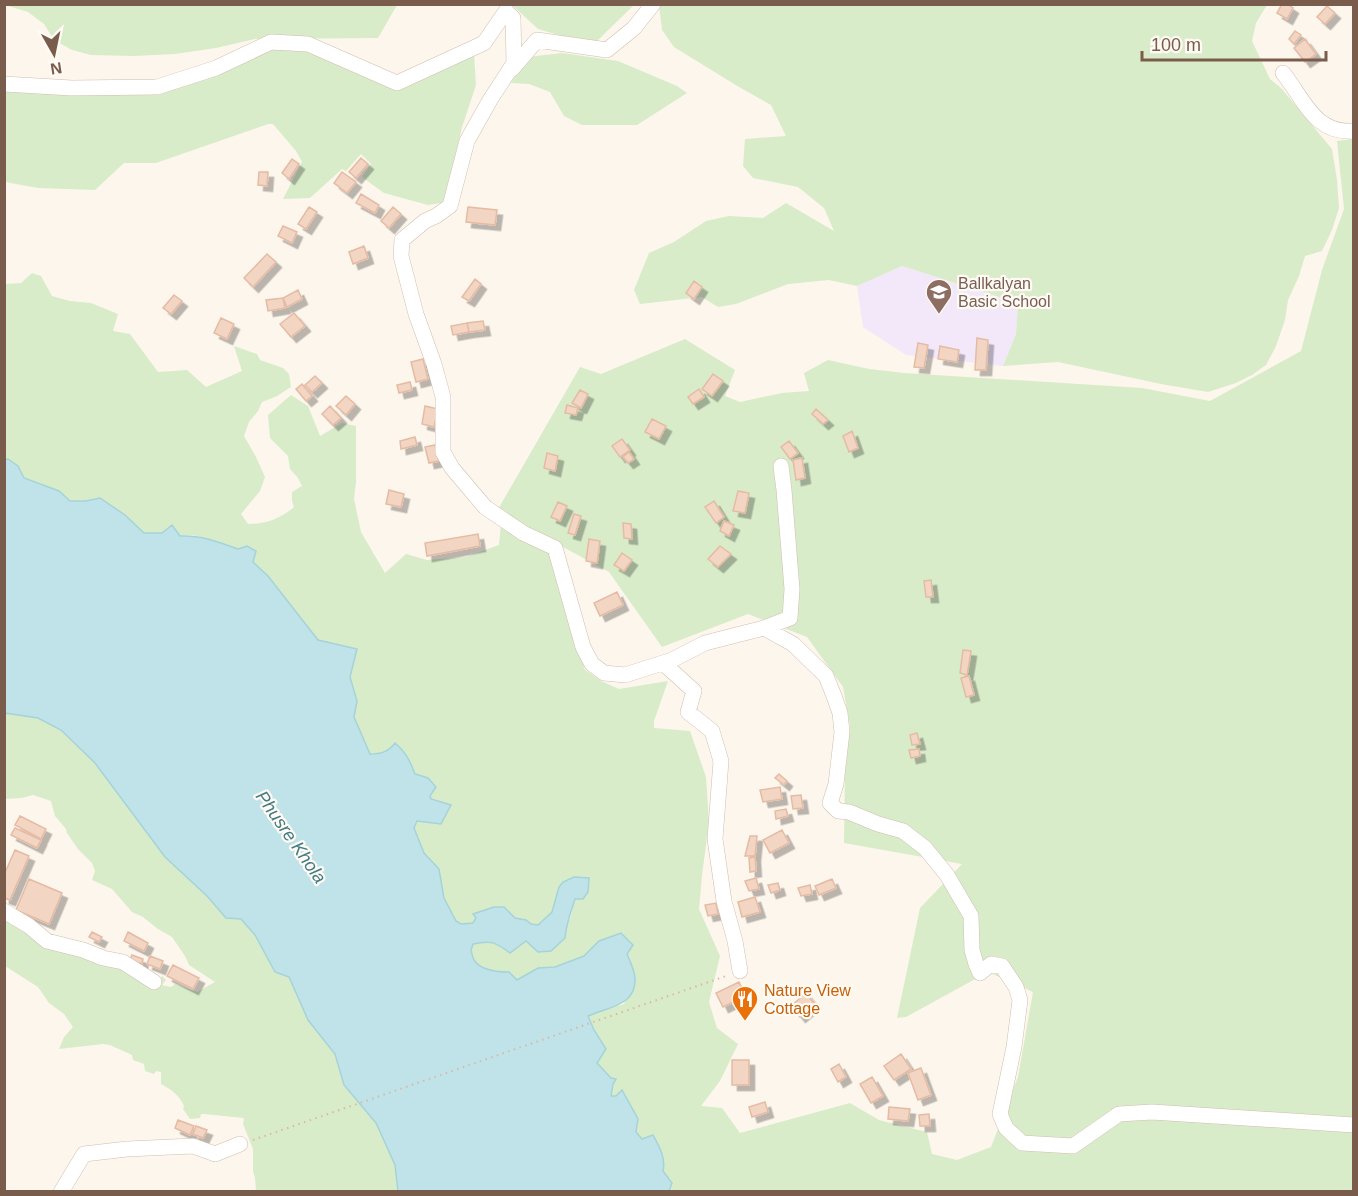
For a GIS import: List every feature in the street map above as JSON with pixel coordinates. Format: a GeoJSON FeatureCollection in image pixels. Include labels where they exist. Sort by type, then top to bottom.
{"type":"FeatureCollection","features":[{"type":"Feature","properties":{"kind":"street"},"geometry":{"type":"LineString","coordinates":[[507,74],[537,40],[607,50],[634,28],[653,4]]}},
{"type":"Feature","properties":{"kind":"street"},"geometry":{"type":"LineString","coordinates":[[4,84],[72,88],[157,87],[216,68],[271,42],[308,44],[397,83],[484,43],[506,11],[513,18],[514,63],[467,141],[450,206],[425,221],[402,240],[401,256],[416,314],[443,397],[443,452],[452,468],[485,507],[524,533],[555,548],[583,647],[592,664],[604,673],[625,675],[672,660],[705,643],[764,628],[790,618],[792,589],[781,466]]}},
{"type":"Feature","properties":{"kind":"street"},"geometry":{"type":"LineString","coordinates":[[1283,73],[1294,86],[1312,116],[1323,125],[1341,132],[1353,131]]}},
{"type":"Feature","properties":{"kind":"street"},"geometry":{"type":"LineString","coordinates":[[764,628],[793,644],[826,676],[834,696],[840,713],[842,732],[836,784],[830,803],[838,811],[849,812],[903,831],[925,848],[947,875],[971,916],[972,950],[980,973],[991,964],[1002,966],[1016,987],[1020,1000],[1014,1047],[1000,1114],[1006,1128],[1022,1143],[1073,1146],[1119,1114],[1152,1112],[1353,1125]]}},
{"type":"Feature","properties":{"kind":"street"},"geometry":{"type":"LineString","coordinates":[[663,663],[694,691],[688,712],[712,731],[721,761],[714,838],[724,901],[735,941],[740,971]]}},
{"type":"Feature","properties":{"kind":"street"},"geometry":{"type":"LineString","coordinates":[[4,911],[47,941],[123,962],[154,982]]}},
{"type":"Feature","properties":{"kind":"street"},"geometry":{"type":"LineString","coordinates":[[61,1191],[84,1154],[127,1149],[193,1146],[215,1154],[240,1144]]}},
{"type":"Feature","properties":{"kind":"path"},"geometry":{"type":"LineString","coordinates":[[240,1144],[740,971]]}},
{"type":"Feature","properties":{"kind":"shaded area","name":"Ballkalyan Basic School"},"geometry":{"type":"Polygon","coordinates":[[[902,266],[1018,303],[1016,334],[1003,366],[906,355],[863,327],[857,286],[902,266]]]}},
{"type":"Feature","properties":{"kind":"green space"},"geometry":{"type":"Polygon","coordinates":[[[5,5],[397,5],[378,38],[255,39],[175,54],[133,56],[91,55],[72,50],[54,40],[44,24],[28,12],[5,5]]]}},
{"type":"Feature","properties":{"kind":"green space"},"geometry":{"type":"Polygon","coordinates":[[[512,5],[634,5],[597,41],[569,38],[538,29],[512,5]]]}},
{"type":"Feature","properties":{"kind":"green space"},"geometry":{"type":"Polygon","coordinates":[[[659,5],[1267,5],[1256,23],[1252,41],[1270,79],[1281,88],[1332,149],[1339,208],[1322,251],[1305,256],[1288,300],[1285,320],[1276,346],[1266,365],[1236,383],[1208,392],[1058,362],[1003,366],[1016,334],[1018,303],[902,266],[857,286],[829,280],[788,284],[736,304],[718,307],[702,297],[640,304],[634,290],[649,253],[674,242],[706,221],[729,216],[763,218],[786,203],[834,231],[824,208],[798,187],[753,178],[743,166],[745,139],[786,136],[771,105],[674,47],[662,30],[659,5]]]}},
{"type":"Feature","properties":{"kind":"green space"},"geometry":{"type":"Polygon","coordinates":[[[268,47],[306,48],[375,81],[407,87],[474,54],[476,85],[462,127],[451,176],[448,202],[428,205],[384,193],[362,177],[371,164],[361,154],[346,171],[342,169],[310,198],[283,199],[302,162],[296,151],[273,124],[156,163],[124,163],[95,190],[38,188],[5,182],[4,91],[136,90],[268,47]]]}},
{"type":"Feature","properties":{"kind":"green space"},"geometry":{"type":"Polygon","coordinates":[[[562,53],[618,61],[677,86],[687,93],[637,125],[582,125],[564,116],[550,92],[529,84],[511,83],[528,57],[562,53]]]}},
{"type":"Feature","properties":{"kind":"green space"},"geometry":{"type":"Polygon","coordinates":[[[1353,139],[1353,1191],[669,1191],[672,1183],[663,1171],[654,1135],[641,1139],[636,1132],[621,1090],[616,1096],[611,1097],[610,1077],[597,1063],[605,1049],[588,1015],[624,1004],[635,977],[627,954],[599,941],[584,956],[555,967],[538,968],[517,981],[509,972],[481,967],[472,956],[473,944],[487,941],[521,946],[525,941],[565,938],[566,924],[570,919],[575,899],[589,878],[538,926],[515,918],[510,913],[473,915],[477,917],[474,924],[461,924],[456,921],[444,898],[439,869],[424,853],[414,828],[431,799],[428,778],[415,775],[409,758],[394,743],[384,752],[370,755],[354,717],[357,701],[350,677],[357,649],[318,640],[268,576],[253,562],[256,551],[238,549],[193,535],[144,533],[125,515],[100,498],[70,501],[59,491],[24,478],[17,466],[5,460],[4,284],[21,283],[32,273],[41,276],[52,296],[91,303],[118,314],[113,331],[130,334],[158,372],[187,370],[206,387],[242,371],[234,346],[257,354],[260,360],[283,368],[289,374],[291,387],[262,402],[249,422],[244,436],[265,477],[260,491],[241,514],[248,524],[272,520],[289,511],[294,507],[292,492],[302,486],[290,469],[288,456],[270,438],[268,415],[291,395],[308,406],[320,436],[342,423],[356,426],[354,499],[361,532],[385,573],[406,554],[427,560],[466,557],[499,545],[501,524],[549,552],[585,670],[619,689],[668,681],[654,721],[654,728],[690,731],[706,777],[709,822],[699,909],[720,956],[709,1002],[717,1028],[738,1044],[720,1081],[701,1106],[722,1108],[740,1133],[850,1103],[879,1120],[927,1132],[932,1154],[957,1160],[991,1147],[1018,1077],[1033,992],[988,972],[906,1017],[897,1018],[920,908],[962,864],[844,843],[845,768],[850,726],[843,687],[807,637],[748,614],[662,647],[609,572],[497,511],[580,367],[601,374],[685,339],[735,370],[725,396],[740,402],[782,393],[809,391],[804,373],[828,360],[869,369],[904,373],[1142,388],[1210,401],[1301,351],[1322,270],[1344,209],[1337,141],[1353,139]]]}},
{"type":"Feature","properties":{"kind":"green space"},"geometry":{"type":"Polygon","coordinates":[[[4,713],[38,718],[61,730],[95,763],[165,857],[207,896],[226,918],[241,919],[255,935],[275,972],[289,977],[308,1020],[335,1054],[344,1085],[376,1123],[395,1165],[398,1191],[256,1191],[253,1149],[243,1124],[244,1118],[201,1114],[200,1118],[190,1119],[177,1096],[161,1084],[161,1072],[156,1071],[154,1074],[145,1071],[144,1064],[133,1060],[132,1055],[110,1045],[59,1049],[64,1037],[73,1027],[64,1014],[49,1003],[38,987],[5,966],[5,915],[155,985],[162,976],[166,980],[162,985],[171,987],[175,984],[197,992],[215,982],[189,965],[172,937],[132,912],[112,889],[92,880],[95,871],[92,863],[78,849],[55,816],[51,801],[33,795],[5,799],[4,713]]]}},
{"type":"Feature","properties":{"kind":"water","name":"Phusre Khola"},"geometry":{"type":"Polygon","coordinates":[[[8,459],[18,466],[24,478],[59,491],[70,501],[100,498],[125,515],[144,533],[162,533],[172,525],[180,536],[203,538],[238,549],[247,546],[256,551],[253,562],[268,576],[318,640],[357,649],[350,677],[357,701],[354,717],[370,754],[384,752],[395,743],[407,757],[415,774],[428,778],[436,787],[430,796],[431,799],[451,805],[441,824],[417,821],[414,828],[424,853],[439,869],[444,898],[456,921],[461,924],[473,923],[476,918],[473,914],[494,907],[504,907],[515,918],[538,925],[552,912],[559,887],[563,882],[574,877],[589,878],[588,892],[583,899],[575,899],[565,938],[551,951],[538,952],[526,941],[510,953],[497,944],[485,942],[473,944],[472,956],[481,967],[509,972],[517,980],[538,968],[555,967],[584,956],[599,941],[621,933],[633,945],[627,954],[635,977],[631,994],[620,1004],[588,1016],[606,1049],[597,1063],[611,1078],[616,1079],[611,1096],[616,1096],[622,1090],[638,1119],[636,1132],[642,1139],[653,1135],[663,1157],[663,1171],[672,1183],[669,1191],[398,1191],[395,1165],[376,1123],[344,1085],[335,1054],[308,1020],[289,977],[275,972],[255,935],[241,919],[226,918],[207,896],[165,857],[95,763],[61,730],[38,718],[5,713],[4,460],[8,459]]]}},
{"type":"Feature","properties":{"kind":"building"},"geometry":{"type":"Polygon","coordinates":[[[1282,4],[1293,8],[1287,19],[1277,13],[1282,4]]]}},
{"type":"Feature","properties":{"kind":"building"},"geometry":{"type":"Polygon","coordinates":[[[1327,6],[1335,13],[1325,24],[1317,17],[1327,6]]]}},
{"type":"Feature","properties":{"kind":"building"},"geometry":{"type":"Polygon","coordinates":[[[1295,31],[1301,35],[1294,44],[1289,39],[1295,31]]]}},
{"type":"Feature","properties":{"kind":"building"},"geometry":{"type":"Polygon","coordinates":[[[1305,39],[1316,54],[1305,62],[1294,48],[1305,39]]]}},
{"type":"Feature","properties":{"kind":"building"},"geometry":{"type":"Polygon","coordinates":[[[361,158],[368,164],[356,178],[349,172],[361,158]]]}},
{"type":"Feature","properties":{"kind":"building"},"geometry":{"type":"Polygon","coordinates":[[[292,159],[299,164],[289,179],[282,173],[292,159]]]}},
{"type":"Feature","properties":{"kind":"building"},"geometry":{"type":"Polygon","coordinates":[[[259,172],[268,172],[267,186],[258,185],[259,172]]]}},
{"type":"Feature","properties":{"kind":"building"},"geometry":{"type":"Polygon","coordinates":[[[342,172],[356,182],[347,193],[334,183],[342,172]]]}},
{"type":"Feature","properties":{"kind":"building"},"geometry":{"type":"Polygon","coordinates":[[[361,194],[379,205],[375,213],[356,203],[361,194]]]}},
{"type":"Feature","properties":{"kind":"building"},"geometry":{"type":"Polygon","coordinates":[[[309,207],[317,212],[306,229],[298,224],[309,207]]]}},
{"type":"Feature","properties":{"kind":"building"},"geometry":{"type":"Polygon","coordinates":[[[393,207],[401,214],[389,228],[381,221],[393,207]]]}},
{"type":"Feature","properties":{"kind":"building"},"geometry":{"type":"Polygon","coordinates":[[[468,207],[497,210],[495,225],[466,222],[468,207]]]}},
{"type":"Feature","properties":{"kind":"building"},"geometry":{"type":"Polygon","coordinates":[[[283,226],[297,232],[292,243],[278,236],[283,226]]]}},
{"type":"Feature","properties":{"kind":"building"},"geometry":{"type":"Polygon","coordinates":[[[364,246],[368,258],[353,264],[349,252],[364,246]]]}},
{"type":"Feature","properties":{"kind":"building"},"geometry":{"type":"Polygon","coordinates":[[[267,254],[276,262],[253,287],[244,278],[267,254]]]}},
{"type":"Feature","properties":{"kind":"building"},"geometry":{"type":"Polygon","coordinates":[[[475,279],[481,284],[469,301],[462,297],[475,279]]]}},
{"type":"Feature","properties":{"kind":"building"},"geometry":{"type":"Polygon","coordinates":[[[694,281],[702,287],[694,299],[686,293],[694,281]]]}},
{"type":"Feature","properties":{"kind":"building"},"geometry":{"type":"Polygon","coordinates":[[[298,290],[302,299],[287,307],[283,298],[298,290]]]}},
{"type":"Feature","properties":{"kind":"building"},"geometry":{"type":"Polygon","coordinates":[[[174,295],[182,301],[171,314],[163,308],[174,295]]]}},
{"type":"Feature","properties":{"kind":"building"},"geometry":{"type":"Polygon","coordinates":[[[283,298],[285,308],[268,311],[266,300],[283,298]]]}},
{"type":"Feature","properties":{"kind":"building"},"geometry":{"type":"Polygon","coordinates":[[[294,313],[305,326],[291,337],[280,324],[294,313]]]}},
{"type":"Feature","properties":{"kind":"building"},"geometry":{"type":"Polygon","coordinates":[[[221,318],[234,324],[227,339],[214,333],[221,318]]]}},
{"type":"Feature","properties":{"kind":"building"},"geometry":{"type":"Polygon","coordinates":[[[483,321],[485,330],[469,332],[467,323],[483,321]]]}},
{"type":"Feature","properties":{"kind":"building"},"geometry":{"type":"Polygon","coordinates":[[[467,323],[469,332],[453,335],[451,326],[467,323]]]}},
{"type":"Feature","properties":{"kind":"building"},"geometry":{"type":"Polygon","coordinates":[[[977,338],[988,340],[986,370],[975,370],[977,338]]]}},
{"type":"Feature","properties":{"kind":"building"},"geometry":{"type":"Polygon","coordinates":[[[918,343],[928,345],[924,368],[914,367],[918,343]]]}},
{"type":"Feature","properties":{"kind":"building"},"geometry":{"type":"Polygon","coordinates":[[[940,346],[959,350],[957,362],[938,359],[940,346]]]}},
{"type":"Feature","properties":{"kind":"building"},"geometry":{"type":"Polygon","coordinates":[[[423,359],[428,379],[416,382],[411,362],[423,359]]]}},
{"type":"Feature","properties":{"kind":"building"},"geometry":{"type":"Polygon","coordinates":[[[713,374],[723,381],[712,396],[702,389],[713,374]]]}},
{"type":"Feature","properties":{"kind":"building"},"geometry":{"type":"Polygon","coordinates":[[[315,376],[322,383],[312,392],[305,385],[315,376]]]}},
{"type":"Feature","properties":{"kind":"building"},"geometry":{"type":"Polygon","coordinates":[[[410,382],[412,390],[399,393],[397,385],[410,382]]]}},
{"type":"Feature","properties":{"kind":"building"},"geometry":{"type":"Polygon","coordinates":[[[302,384],[312,396],[306,401],[296,389],[302,384]]]}},
{"type":"Feature","properties":{"kind":"building"},"geometry":{"type":"Polygon","coordinates":[[[699,389],[704,397],[693,404],[688,397],[699,389]]]}},
{"type":"Feature","properties":{"kind":"building"},"geometry":{"type":"Polygon","coordinates":[[[580,390],[588,394],[581,408],[572,403],[580,390]]]}},
{"type":"Feature","properties":{"kind":"building"},"geometry":{"type":"Polygon","coordinates":[[[346,396],[355,404],[346,415],[336,406],[346,396]]]}},
{"type":"Feature","properties":{"kind":"building"},"geometry":{"type":"Polygon","coordinates":[[[567,405],[578,408],[576,415],[565,413],[567,405]]]}},
{"type":"Feature","properties":{"kind":"building"},"geometry":{"type":"Polygon","coordinates":[[[330,406],[341,418],[333,425],[322,414],[330,406]]]}},
{"type":"Feature","properties":{"kind":"building"},"geometry":{"type":"Polygon","coordinates":[[[425,406],[438,409],[434,427],[422,424],[425,406]]]}},
{"type":"Feature","properties":{"kind":"building"},"geometry":{"type":"Polygon","coordinates":[[[816,409],[828,420],[823,424],[812,414],[816,409]]]}},
{"type":"Feature","properties":{"kind":"building"},"geometry":{"type":"Polygon","coordinates":[[[652,419],[666,426],[659,439],[645,432],[652,419]]]}},
{"type":"Feature","properties":{"kind":"building"},"geometry":{"type":"Polygon","coordinates":[[[852,431],[858,448],[849,452],[843,436],[852,431]]]}},
{"type":"Feature","properties":{"kind":"building"},"geometry":{"type":"Polygon","coordinates":[[[415,437],[417,445],[401,449],[400,441],[415,437]]]}},
{"type":"Feature","properties":{"kind":"building"},"geometry":{"type":"Polygon","coordinates":[[[622,439],[630,450],[620,457],[612,446],[622,439]]]}},
{"type":"Feature","properties":{"kind":"building"},"geometry":{"type":"Polygon","coordinates":[[[789,441],[798,453],[790,459],[781,447],[789,441]]]}},
{"type":"Feature","properties":{"kind":"building"},"geometry":{"type":"Polygon","coordinates":[[[435,445],[439,461],[429,463],[425,447],[435,445]]]}},
{"type":"Feature","properties":{"kind":"building"},"geometry":{"type":"Polygon","coordinates":[[[629,452],[634,459],[628,463],[623,457],[629,452]]]}},
{"type":"Feature","properties":{"kind":"building"},"geometry":{"type":"Polygon","coordinates":[[[547,453],[558,456],[555,471],[544,468],[547,453]]]}},
{"type":"Feature","properties":{"kind":"building"},"geometry":{"type":"Polygon","coordinates":[[[802,458],[805,478],[796,480],[793,460],[802,458]]]}},
{"type":"Feature","properties":{"kind":"building"},"geometry":{"type":"Polygon","coordinates":[[[389,490],[404,494],[401,507],[386,504],[389,490]]]}},
{"type":"Feature","properties":{"kind":"building"},"geometry":{"type":"Polygon","coordinates":[[[738,491],[749,493],[745,513],[733,511],[738,491]]]}},
{"type":"Feature","properties":{"kind":"building"},"geometry":{"type":"Polygon","coordinates":[[[714,501],[724,517],[716,523],[705,507],[714,501]]]}},
{"type":"Feature","properties":{"kind":"building"},"geometry":{"type":"Polygon","coordinates":[[[558,502],[567,506],[560,521],[551,517],[558,502]]]}},
{"type":"Feature","properties":{"kind":"building"},"geometry":{"type":"Polygon","coordinates":[[[574,514],[581,516],[575,535],[568,533],[574,514]]]}},
{"type":"Feature","properties":{"kind":"building"},"geometry":{"type":"Polygon","coordinates":[[[724,521],[734,525],[729,536],[720,531],[724,521]]]}},
{"type":"Feature","properties":{"kind":"building"},"geometry":{"type":"Polygon","coordinates":[[[623,523],[631,524],[632,539],[624,538],[623,523]]]}},
{"type":"Feature","properties":{"kind":"building"},"geometry":{"type":"Polygon","coordinates":[[[478,534],[480,546],[427,556],[425,543],[478,534]]]}},
{"type":"Feature","properties":{"kind":"building"},"geometry":{"type":"Polygon","coordinates":[[[589,539],[600,541],[597,563],[586,561],[589,539]]]}},
{"type":"Feature","properties":{"kind":"building"},"geometry":{"type":"Polygon","coordinates":[[[720,546],[731,554],[718,567],[708,559],[720,546]]]}},
{"type":"Feature","properties":{"kind":"building"},"geometry":{"type":"Polygon","coordinates":[[[622,553],[632,560],[624,571],[614,565],[622,553]]]}},
{"type":"Feature","properties":{"kind":"building"},"geometry":{"type":"Polygon","coordinates":[[[931,580],[933,597],[926,597],[924,581],[931,580]]]}},
{"type":"Feature","properties":{"kind":"building"},"geometry":{"type":"Polygon","coordinates":[[[617,592],[623,605],[600,616],[594,603],[617,592]]]}},
{"type":"Feature","properties":{"kind":"building"},"geometry":{"type":"Polygon","coordinates":[[[963,650],[971,651],[967,675],[960,673],[963,650]]]}},
{"type":"Feature","properties":{"kind":"building"},"geometry":{"type":"Polygon","coordinates":[[[969,676],[974,695],[966,697],[961,678],[969,676]]]}},
{"type":"Feature","properties":{"kind":"building"},"geometry":{"type":"Polygon","coordinates":[[[917,733],[920,744],[912,745],[910,735],[917,733]]]}},
{"type":"Feature","properties":{"kind":"building"},"geometry":{"type":"Polygon","coordinates":[[[919,749],[920,756],[911,758],[909,750],[919,749]]]}},
{"type":"Feature","properties":{"kind":"building"},"geometry":{"type":"Polygon","coordinates":[[[779,774],[787,781],[784,785],[775,778],[779,774]]]}},
{"type":"Feature","properties":{"kind":"building"},"geometry":{"type":"Polygon","coordinates":[[[780,787],[782,799],[763,802],[760,790],[780,787]]]}},
{"type":"Feature","properties":{"kind":"building"},"geometry":{"type":"Polygon","coordinates":[[[801,795],[803,808],[793,809],[791,796],[801,795]]]}},
{"type":"Feature","properties":{"kind":"building"},"geometry":{"type":"Polygon","coordinates":[[[786,809],[788,816],[776,819],[775,811],[786,809]]]}},
{"type":"Feature","properties":{"kind":"building"},"geometry":{"type":"Polygon","coordinates":[[[20,816],[46,829],[41,839],[15,825],[20,816]]]}},
{"type":"Feature","properties":{"kind":"building"},"geometry":{"type":"Polygon","coordinates":[[[15,828],[41,840],[37,848],[11,835],[15,828]]]}},
{"type":"Feature","properties":{"kind":"building"},"geometry":{"type":"Polygon","coordinates":[[[782,830],[789,843],[770,853],[763,840],[782,830]]]}},
{"type":"Feature","properties":{"kind":"building"},"geometry":{"type":"Polygon","coordinates":[[[750,836],[757,836],[755,856],[745,856],[750,836]]]}},
{"type":"Feature","properties":{"kind":"building"},"geometry":{"type":"Polygon","coordinates":[[[15,850],[29,856],[10,900],[4,898],[4,875],[15,850]]]}},
{"type":"Feature","properties":{"kind":"building"},"geometry":{"type":"Polygon","coordinates":[[[755,857],[756,871],[750,872],[749,858],[755,857]]]}},
{"type":"Feature","properties":{"kind":"building"},"geometry":{"type":"Polygon","coordinates":[[[756,878],[759,889],[749,891],[745,881],[756,878]]]}},
{"type":"Feature","properties":{"kind":"building"},"geometry":{"type":"Polygon","coordinates":[[[29,879],[62,893],[49,924],[16,910],[29,879]]]}},
{"type":"Feature","properties":{"kind":"building"},"geometry":{"type":"Polygon","coordinates":[[[832,879],[836,888],[819,895],[815,886],[832,879]]]}},
{"type":"Feature","properties":{"kind":"building"},"geometry":{"type":"Polygon","coordinates":[[[778,883],[780,890],[771,893],[768,885],[778,883]]]}},
{"type":"Feature","properties":{"kind":"building"},"geometry":{"type":"Polygon","coordinates":[[[810,885],[812,894],[801,896],[798,888],[810,885]]]}},
{"type":"Feature","properties":{"kind":"building"},"geometry":{"type":"Polygon","coordinates":[[[755,897],[760,912],[742,917],[738,902],[755,897]]]}},
{"type":"Feature","properties":{"kind":"building"},"geometry":{"type":"Polygon","coordinates":[[[716,903],[718,914],[708,916],[705,905],[716,903]]]}},
{"type":"Feature","properties":{"kind":"building"},"geometry":{"type":"Polygon","coordinates":[[[92,932],[102,937],[99,942],[89,937],[92,932]]]}},
{"type":"Feature","properties":{"kind":"building"},"geometry":{"type":"Polygon","coordinates":[[[128,932],[148,943],[144,951],[124,941],[128,932]]]}},
{"type":"Feature","properties":{"kind":"building"},"geometry":{"type":"Polygon","coordinates":[[[132,955],[143,959],[142,964],[130,960],[132,955]]]}},
{"type":"Feature","properties":{"kind":"building"},"geometry":{"type":"Polygon","coordinates":[[[150,956],[163,961],[160,969],[147,964],[150,956]]]}},
{"type":"Feature","properties":{"kind":"building"},"geometry":{"type":"Polygon","coordinates":[[[173,965],[199,978],[193,989],[167,976],[173,965]]]}},
{"type":"Feature","properties":{"kind":"building"},"geometry":{"type":"Polygon","coordinates":[[[739,982],[746,996],[723,1007],[716,993],[739,982]]]}},
{"type":"Feature","properties":{"kind":"building"},"geometry":{"type":"Polygon","coordinates":[[[806,993],[815,1004],[800,1017],[791,1006],[806,993]]]}},
{"type":"Feature","properties":{"kind":"building"},"geometry":{"type":"Polygon","coordinates":[[[901,1054],[911,1069],[894,1080],[884,1066],[901,1054]]]}},
{"type":"Feature","properties":{"kind":"building"},"geometry":{"type":"Polygon","coordinates":[[[732,1060],[749,1060],[749,1085],[732,1085],[732,1060]]]}},
{"type":"Feature","properties":{"kind":"building"},"geometry":{"type":"Polygon","coordinates":[[[839,1064],[846,1077],[838,1082],[831,1069],[839,1064]]]}},
{"type":"Feature","properties":{"kind":"building"},"geometry":{"type":"Polygon","coordinates":[[[921,1068],[931,1095],[918,1100],[908,1073],[921,1068]]]}},
{"type":"Feature","properties":{"kind":"building"},"geometry":{"type":"Polygon","coordinates":[[[872,1077],[883,1096],[871,1103],[860,1084],[872,1077]]]}},
{"type":"Feature","properties":{"kind":"building"},"geometry":{"type":"Polygon","coordinates":[[[765,1102],[768,1112],[752,1117],[749,1107],[765,1102]]]}},
{"type":"Feature","properties":{"kind":"building"},"geometry":{"type":"Polygon","coordinates":[[[889,1107],[910,1109],[908,1121],[888,1119],[889,1107]]]}},
{"type":"Feature","properties":{"kind":"building"},"geometry":{"type":"Polygon","coordinates":[[[929,1114],[930,1126],[920,1126],[919,1115],[929,1114]]]}},
{"type":"Feature","properties":{"kind":"building"},"geometry":{"type":"Polygon","coordinates":[[[178,1120],[194,1126],[190,1135],[175,1128],[178,1120]]]}},
{"type":"Feature","properties":{"kind":"building"},"geometry":{"type":"Polygon","coordinates":[[[196,1126],[207,1130],[203,1138],[193,1134],[196,1126]]]}},
{"type":"Feature","properties":{"kind":"place","name":"Ballkalyan Basic School"},"geometry":{"type":"Point","coordinates":[939,315]}},
{"type":"Feature","properties":{"kind":"place","name":"Nature View Cottage"},"geometry":{"type":"Point","coordinates":[745,1022]}}]}
